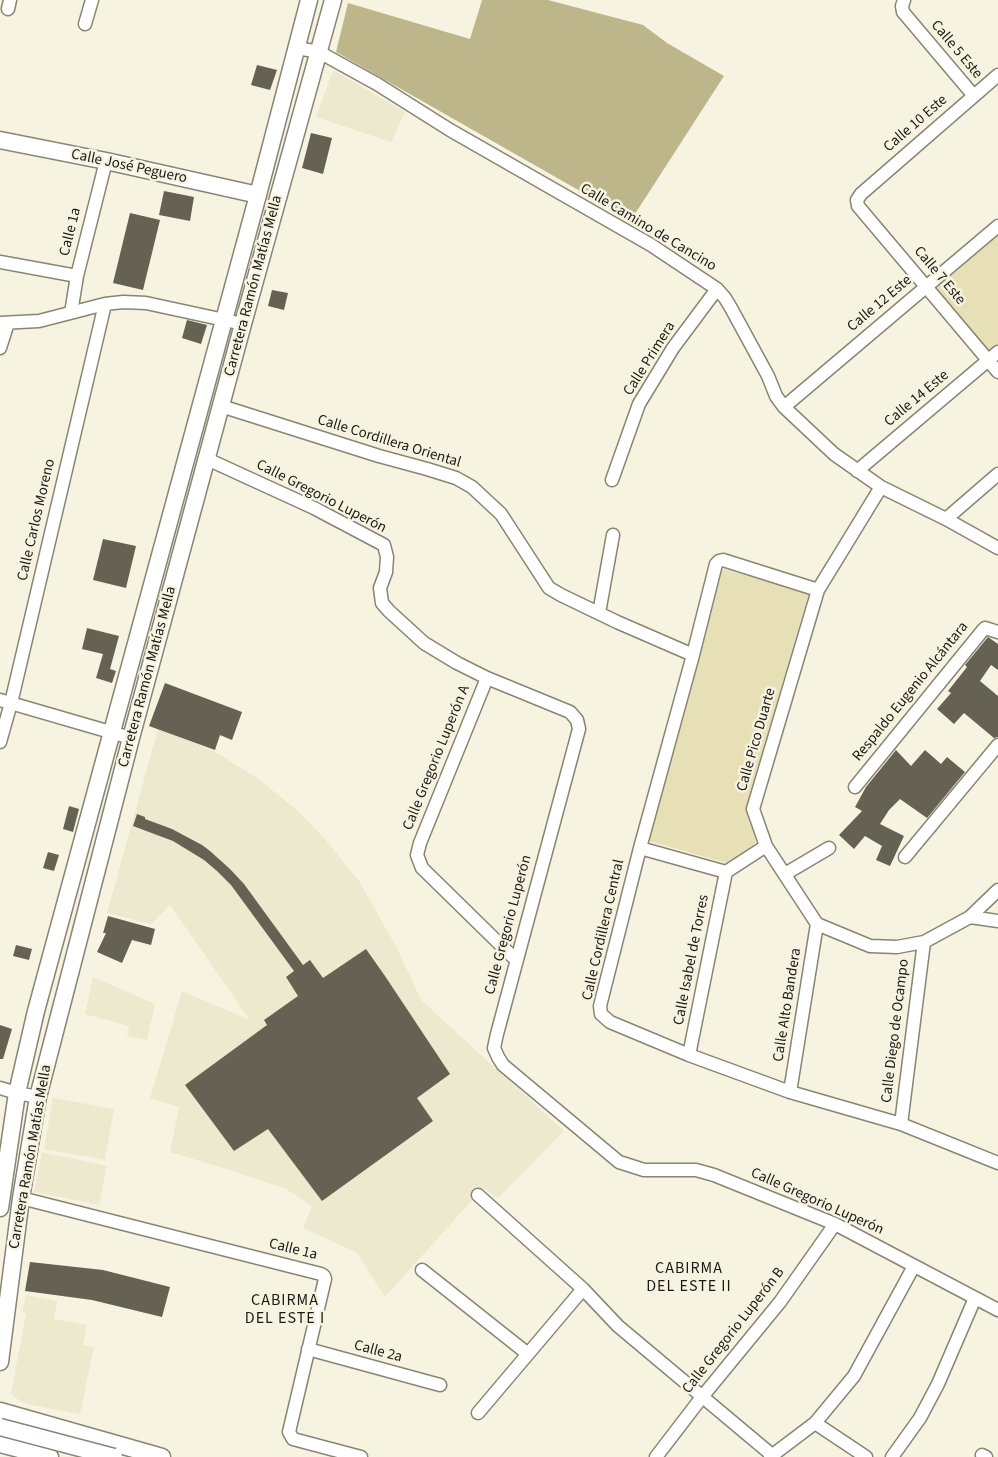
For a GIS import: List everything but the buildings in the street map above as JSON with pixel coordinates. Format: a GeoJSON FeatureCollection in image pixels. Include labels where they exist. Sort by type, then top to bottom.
{"type":"FeatureCollection","features":[{"type":"Feature","properties":{"kind":"main road","name":"Carretera Ramón Matías Mella"},"geometry":{"type":"LineString","coordinates":[[0,1208],[17,1093],[36,1011],[258,195],[309,0]]}},
{"type":"Feature","properties":{"kind":"main road","name":"Carretera Ramón Matías Mella"},"geometry":{"type":"LineString","coordinates":[[0,1362],[21,1198],[38,1097],[131,738],[333,0]]}},
{"type":"Feature","properties":{"kind":"main road","name":"Calle José Peguero"},"geometry":{"type":"LineString","coordinates":[[0,140],[106,161],[258,195]]}},
{"type":"Feature","properties":{"kind":"main road"},"geometry":{"type":"LineString","coordinates":[[0,1411],[162,1457]]}},
{"type":"Feature","properties":{"kind":"main road"},"geometry":{"type":"LineString","coordinates":[[0,1435],[7,1422],[18,1417]]}},
{"type":"Feature","properties":{"kind":"main road"},"geometry":{"type":"LineString","coordinates":[[0,1427],[114,1457]]}},
{"type":"Feature","properties":{"kind":"main road"},"geometry":{"type":"LineString","coordinates":[[0,1444],[50,1457]]}},
{"type":"Feature","properties":{"kind":"street"},"geometry":{"type":"LineString","coordinates":[[85,24],[92,0]]}},
{"type":"Feature","properties":{"kind":"street","name":"Calle 5 Este"},"geometry":{"type":"LineString","coordinates":[[903,0],[903,12],[974,96]]}},
{"type":"Feature","properties":{"kind":"street","name":"Calle Camino de Cancino"},"geometry":{"type":"LineString","coordinates":[[297,48],[319,52],[377,84],[450,130],[651,245],[717,289],[731,308],[768,376],[776,396],[784,407],[834,454],[881,487],[946,519],[998,548]]}},
{"type":"Feature","properties":{"kind":"street","name":"Calle 10 Este"},"geometry":{"type":"LineString","coordinates":[[858,200],[861,194],[998,75]]}},
{"type":"Feature","properties":{"kind":"street","name":"Calle 1a"},"geometry":{"type":"LineString","coordinates":[[71,313],[77,276],[106,161]]}},
{"type":"Feature","properties":{"kind":"street","name":"Calle 7 Este"},"geometry":{"type":"LineString","coordinates":[[858,200],[858,206],[926,286],[993,357],[998,372]]}},
{"type":"Feature","properties":{"kind":"street","name":"Calle 12 Este"},"geometry":{"type":"LineString","coordinates":[[784,407],[998,226]]}},
{"type":"Feature","properties":{"kind":"street"},"geometry":{"type":"LineString","coordinates":[[0,262],[77,276]]}},
{"type":"Feature","properties":{"kind":"street","name":"Calle Primera"},"geometry":{"type":"LineString","coordinates":[[612,480],[639,404],[674,348],[717,289]]}},
{"type":"Feature","properties":{"kind":"street"},"geometry":{"type":"LineString","coordinates":[[0,348],[4,323],[39,321],[105,304],[123,302],[146,303],[243,324]]}},
{"type":"Feature","properties":{"kind":"street","name":"Calle Carlos Moreno"},"geometry":{"type":"LineString","coordinates":[[0,742],[5,702],[105,304]]}},
{"type":"Feature","properties":{"kind":"street","name":"Calle 14 Este"},"geometry":{"type":"LineString","coordinates":[[857,471],[993,357]]}},
{"type":"Feature","properties":{"kind":"street","name":"Calle Cordillera Oriental"},"geometry":{"type":"LineString","coordinates":[[222,406],[379,456],[456,478],[472,487],[501,514],[549,588],[617,622],[693,655]]}},
{"type":"Feature","properties":{"kind":"street","name":"Calle Gregorio Luperón"},"geometry":{"type":"LineString","coordinates":[[207,459],[314,508],[384,544],[387,557],[386,572],[380,588],[382,602],[424,644],[487,678],[570,712],[578,720],[579,729],[497,1034],[494,1048],[503,1065],[619,1162],[644,1170],[696,1170],[714,1175],[835,1224],[998,1310]]}},
{"type":"Feature","properties":{"kind":"street"},"geometry":{"type":"LineString","coordinates":[[946,519],[998,474]]}},
{"type":"Feature","properties":{"kind":"street","name":"Calle Pico Duarte"},"geometry":{"type":"LineString","coordinates":[[817,924],[766,846],[753,810],[818,590],[881,487]]}},
{"type":"Feature","properties":{"kind":"street"},"geometry":{"type":"LineString","coordinates":[[599,613],[613,535]]}},
{"type":"Feature","properties":{"kind":"street","name":"Calle Cordillera Central"},"geometry":{"type":"LineString","coordinates":[[818,590],[723,560],[716,564],[640,848],[600,1006],[602,1014],[610,1022],[689,1055],[790,1092],[902,1124],[998,1163]]}},
{"type":"Feature","properties":{"kind":"street","name":"Respaldo Eugenio Alcántara"},"geometry":{"type":"LineString","coordinates":[[855,787],[983,630],[985,628],[998,632]]}},
{"type":"Feature","properties":{"kind":"street","name":"Calle Gregorio Luperón A"},"geometry":{"type":"LineString","coordinates":[[487,678],[420,843],[417,855],[422,868],[516,960]]}},
{"type":"Feature","properties":{"kind":"street"},"geometry":{"type":"LineString","coordinates":[[5,702],[131,738]]}},
{"type":"Feature","properties":{"kind":"street"},"geometry":{"type":"LineString","coordinates":[[905,857],[998,745]]}},
{"type":"Feature","properties":{"kind":"street"},"geometry":{"type":"LineString","coordinates":[[640,848],[726,872],[766,846]]}},
{"type":"Feature","properties":{"kind":"street"},"geometry":{"type":"LineString","coordinates":[[785,874],[830,848]]}},
{"type":"Feature","properties":{"kind":"street","name":"Calle Isabel de Torres"},"geometry":{"type":"LineString","coordinates":[[689,1055],[726,872]]}},
{"type":"Feature","properties":{"kind":"street"},"geometry":{"type":"LineString","coordinates":[[817,924],[870,946],[897,947],[924,942],[970,917],[998,890]]}},
{"type":"Feature","properties":{"kind":"street"},"geometry":{"type":"LineString","coordinates":[[970,917],[998,921]]}},
{"type":"Feature","properties":{"kind":"street","name":"Calle Alto Bandera"},"geometry":{"type":"LineString","coordinates":[[790,1092],[817,924]]}},
{"type":"Feature","properties":{"kind":"street","name":"Calle Diego de Ocampo"},"geometry":{"type":"LineString","coordinates":[[902,1124],[924,942]]}},
{"type":"Feature","properties":{"kind":"street"},"geometry":{"type":"LineString","coordinates":[[0,1088],[38,1097]]}},
{"type":"Feature","properties":{"kind":"street"},"geometry":{"type":"LineString","coordinates":[[478,1195],[583,1288],[618,1326],[771,1456],[815,1423],[854,1376],[914,1266]]}},
{"type":"Feature","properties":{"kind":"street","name":"Calle 1a"},"geometry":{"type":"LineString","coordinates":[[21,1198],[324,1276],[325,1279],[289,1432],[293,1438],[361,1457]]}},
{"type":"Feature","properties":{"kind":"street","name":"Calle Gregorio Luperón B"},"geometry":{"type":"LineString","coordinates":[[656,1457],[702,1397],[780,1302],[835,1224]]}},
{"type":"Feature","properties":{"kind":"street"},"geometry":{"type":"LineString","coordinates":[[422,1270],[528,1354]]}},
{"type":"Feature","properties":{"kind":"street"},"geometry":{"type":"LineString","coordinates":[[478,1413],[583,1288]]}},
{"type":"Feature","properties":{"kind":"street"},"geometry":{"type":"LineString","coordinates":[[892,1457],[920,1418],[938,1384],[975,1298]]}},
{"type":"Feature","properties":{"kind":"street","name":"Calle 2a"},"geometry":{"type":"LineString","coordinates":[[308,1350],[440,1385]]}},
{"type":"Feature","properties":{"kind":"street"},"geometry":{"type":"LineString","coordinates":[[815,1423],[866,1457]]}},
{"type":"Feature","properties":{"kind":"shaded area"},"geometry":{"type":"Polygon","coordinates":[[[482,0],[548,0],[643,25],[667,43],[724,76],[631,220],[336,52],[348,3],[470,39],[482,0]]]}},
{"type":"Feature","properties":{"kind":"shaded area"},"geometry":{"type":"Polygon","coordinates":[[[333,70],[405,112],[391,142],[316,117],[333,70]]]}},
{"type":"Feature","properties":{"kind":"shaded area"},"geometry":{"type":"Polygon","coordinates":[[[998,233],[998,346],[988,354],[933,288],[998,233]]]}},
{"type":"Feature","properties":{"kind":"shaded area"},"geometry":{"type":"Polygon","coordinates":[[[719,568],[809,593],[750,792],[747,811],[756,843],[730,864],[649,841],[719,568]]]}},
{"type":"Feature","properties":{"kind":"shaded area"},"geometry":{"type":"Polygon","coordinates":[[[158,729],[212,750],[260,780],[298,811],[324,838],[359,881],[397,948],[421,1000],[564,1131],[498,1198],[483,1188],[385,1297],[356,1252],[303,1228],[312,1206],[286,1189],[170,1152],[179,1107],[150,1098],[182,991],[250,1020],[170,905],[151,924],[107,913],[158,729]]]}},
{"type":"Feature","properties":{"kind":"shaded area"},"geometry":{"type":"Polygon","coordinates":[[[93,977],[155,1004],[147,1040],[127,1036],[129,1026],[85,1014],[93,977]]]}},
{"type":"Feature","properties":{"kind":"shaded area"},"geometry":{"type":"Polygon","coordinates":[[[53,1098],[114,1109],[105,1160],[44,1149],[53,1098]]]}},
{"type":"Feature","properties":{"kind":"shaded area"},"geometry":{"type":"Polygon","coordinates":[[[42,1152],[107,1166],[99,1205],[34,1192],[42,1152]]]}},
{"type":"Feature","properties":{"kind":"shaded area"},"geometry":{"type":"Polygon","coordinates":[[[26,1295],[57,1301],[54,1319],[87,1325],[83,1345],[94,1347],[80,1414],[26,1404],[11,1393],[26,1314],[22,1313],[26,1295]]]}},
{"type":"Feature","properties":{"kind":"district","name":"CABIRMA DEL ESTE II"},"geometry":{"type":"Point","coordinates":[689,1278]}},
{"type":"Feature","properties":{"kind":"district","name":"CABIRMA DEL ESTE I"},"geometry":{"type":"Point","coordinates":[285,1310]}}]}
